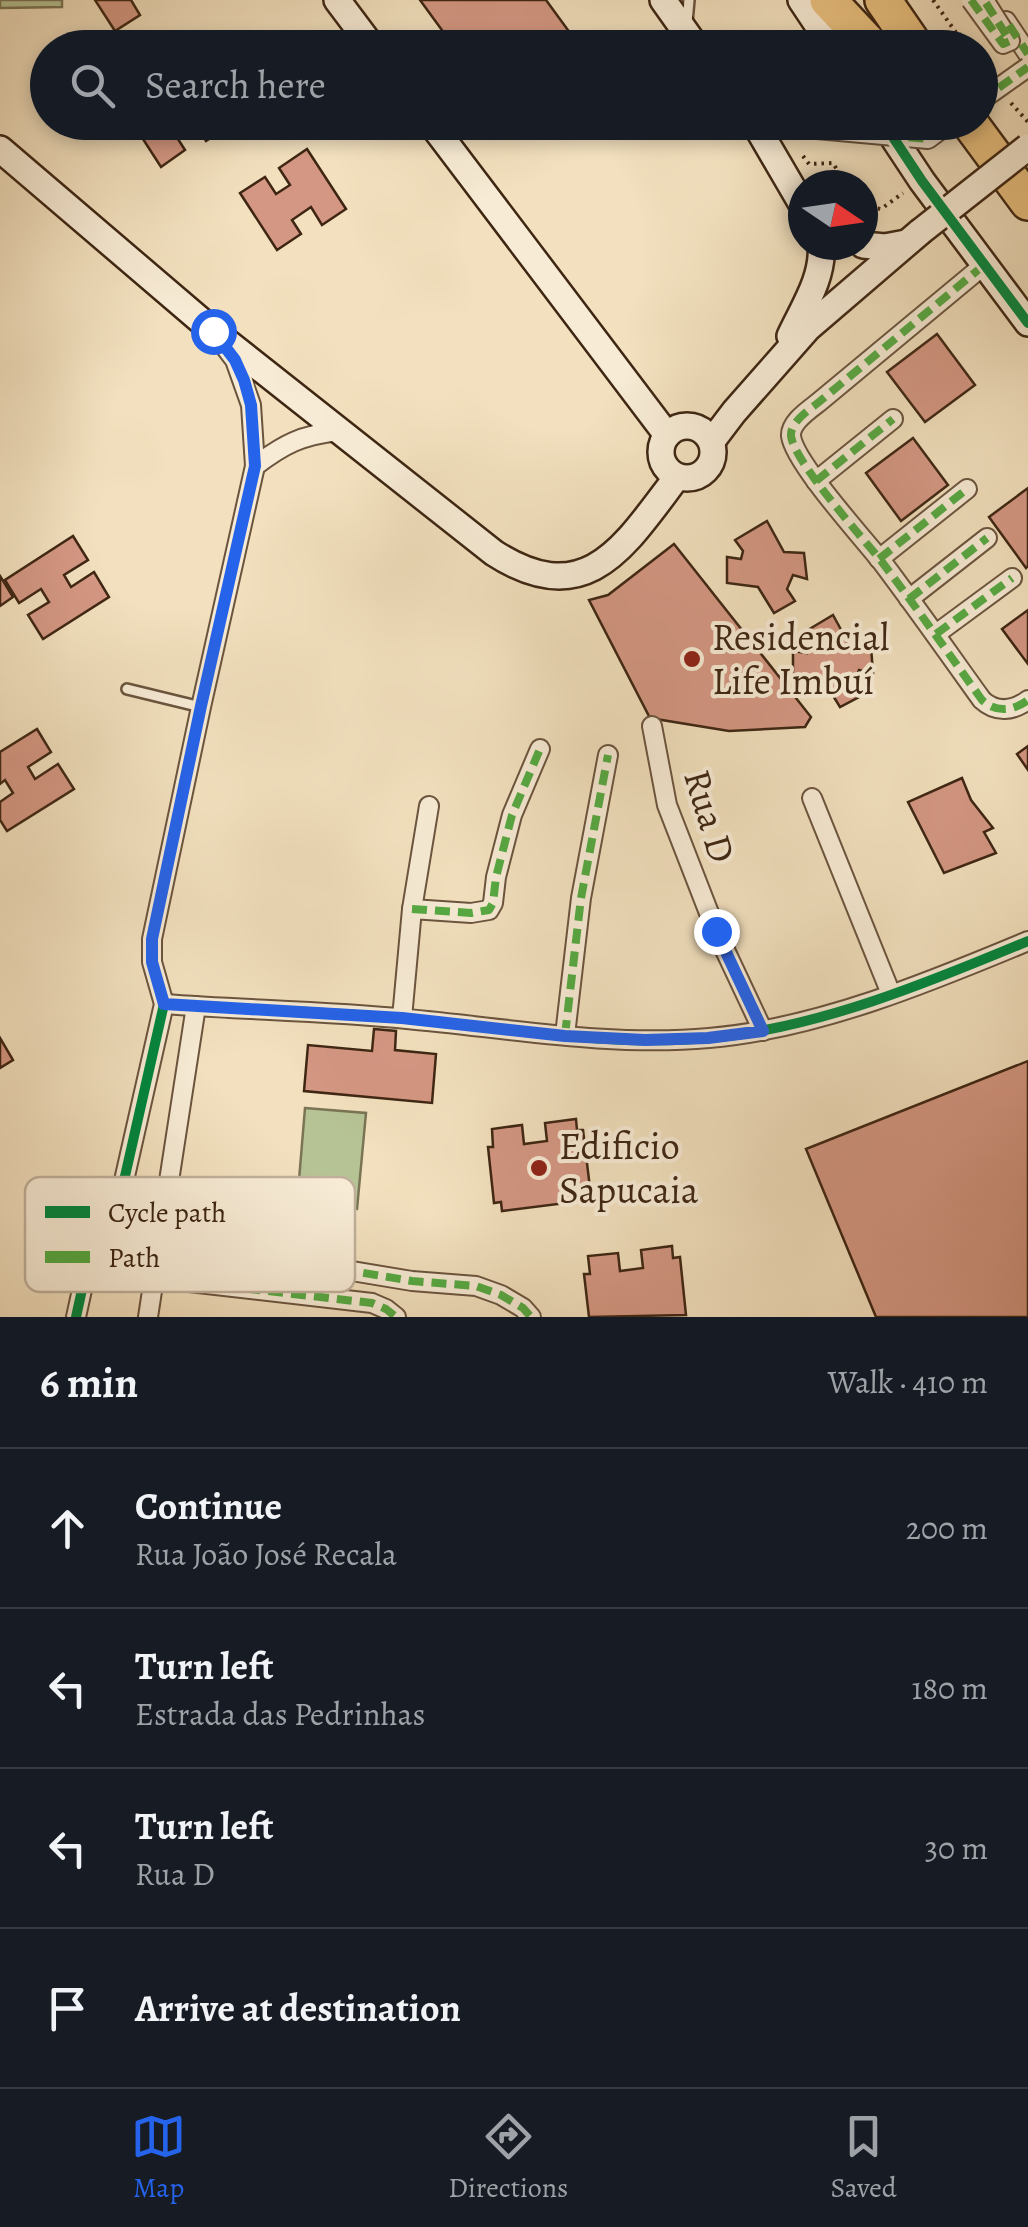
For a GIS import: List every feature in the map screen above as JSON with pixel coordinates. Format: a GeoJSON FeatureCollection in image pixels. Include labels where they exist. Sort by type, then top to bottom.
{"type":"FeatureCollection","features":[{"type":"Feature","properties":{"kind":"highway"},"geometry":{"type":"LineString","coordinates":[[828,0],[856,30]]}},
{"type":"Feature","properties":{"kind":"highway"},"geometry":{"type":"LineString","coordinates":[[883,0],[904,30]]}},
{"type":"Feature","properties":{"kind":"highway"},"geometry":{"type":"LineString","coordinates":[[986,140],[1012,154],[1028,202]]}},
{"type":"Feature","properties":{"kind":"street"},"geometry":{"type":"LineString","coordinates":[[337,0],[360,30]]}},
{"type":"Feature","properties":{"kind":"street"},"geometry":{"type":"LineString","coordinates":[[663,0],[684,30]]}},
{"type":"Feature","properties":{"kind":"street"},"geometry":{"type":"LineString","coordinates":[[801,0],[820,30]]}},
{"type":"Feature","properties":{"kind":"street"},"geometry":{"type":"LineString","coordinates":[[978,0],[1005,40]]}},
{"type":"Feature","properties":{"kind":"street"},"geometry":{"type":"LineString","coordinates":[[992,0],[1028,54]]}},
{"type":"Feature","properties":{"kind":"street"},"geometry":{"type":"LineString","coordinates":[[998,89],[1028,67]]}},
{"type":"Feature","properties":{"kind":"street"},"geometry":{"type":"LineString","coordinates":[[444,140],[667,435]]}},
{"type":"Feature","properties":{"kind":"street"},"geometry":{"type":"LineString","coordinates":[[765,140],[788,180]]}},
{"type":"Feature","properties":{"kind":"street"},"geometry":{"type":"LineString","coordinates":[[773,140],[804,170]]}},
{"type":"Feature","properties":{"kind":"street"},"geometry":{"type":"LineString","coordinates":[[895,140],[1028,323]]}},
{"type":"Feature","properties":{"kind":"street"},"geometry":{"type":"LineString","coordinates":[[0,149],[213,331],[494,552],[529,571],[565,576],[580,573],[620,550],[657,504],[671,472],[661,450],[667,435],[683,426],[706,435],[714,457],[706,471],[692,478],[671,472]]}},
{"type":"Feature","properties":{"kind":"street"},"geometry":{"type":"LineString","coordinates":[[706,435],[734,412],[808,328],[1012,154]]}},
{"type":"Feature","properties":{"kind":"street"},"geometry":{"type":"LineString","coordinates":[[878,246],[913,237]]}},
{"type":"Feature","properties":{"kind":"street"},"geometry":{"type":"LineString","coordinates":[[774,367],[814,287],[821,260]]}},
{"type":"Feature","properties":{"kind":"street"},"geometry":{"type":"LineString","coordinates":[[984,265],[793,426],[790,433],[795,449],[816,481],[879,558],[982,700],[990,708],[1008,710],[1028,700]]}},
{"type":"Feature","properties":{"kind":"street"},"geometry":{"type":"LineString","coordinates":[[126,1177],[164,1004],[152,962],[152,939],[255,466],[251,405],[244,380],[235,360],[213,331]]}},
{"type":"Feature","properties":{"kind":"street"},"geometry":{"type":"LineString","coordinates":[[816,481],[893,419]]}},
{"type":"Feature","properties":{"kind":"street"},"geometry":{"type":"LineString","coordinates":[[255,466],[292,440],[338,430]]}},
{"type":"Feature","properties":{"kind":"street"},"geometry":{"type":"LineString","coordinates":[[879,558],[967,489]]}},
{"type":"Feature","properties":{"kind":"street"},"geometry":{"type":"LineString","coordinates":[[909,598],[988,538]]}},
{"type":"Feature","properties":{"kind":"street"},"geometry":{"type":"LineString","coordinates":[[936,634],[1012,578]]}},
{"type":"Feature","properties":{"kind":"street","name":"Rua D"},"geometry":{"type":"LineString","coordinates":[[652,726],[667,805],[680,841],[716,931],[763,1031]]}},
{"type":"Feature","properties":{"kind":"street"},"geometry":{"type":"LineString","coordinates":[[412,908],[471,913],[489,910],[512,815],[540,749]]}},
{"type":"Feature","properties":{"kind":"street"},"geometry":{"type":"LineString","coordinates":[[565,1036],[581,898],[608,755]]}},
{"type":"Feature","properties":{"kind":"street"},"geometry":{"type":"LineString","coordinates":[[812,798],[891,994]]}},
{"type":"Feature","properties":{"kind":"street"},"geometry":{"type":"LineString","coordinates":[[402,1018],[412,908],[429,806]]}},
{"type":"Feature","properties":{"kind":"street"},"geometry":{"type":"LineString","coordinates":[[164,1004],[402,1018],[565,1036],[708,1038],[807,1021],[891,994],[1028,941]]}},
{"type":"Feature","properties":{"kind":"street"},"geometry":{"type":"LineString","coordinates":[[169,1177],[196,1006]]}},
{"type":"Feature","properties":{"kind":"street"},"geometry":{"type":"LineString","coordinates":[[355,1273],[412,1282],[476,1286],[501,1295],[531,1317]]}},
{"type":"Feature","properties":{"kind":"street"},"geometry":{"type":"LineString","coordinates":[[76,1317],[82,1292]]}},
{"type":"Feature","properties":{"kind":"street"},"geometry":{"type":"LineString","coordinates":[[148,1317],[152,1292]]}},
{"type":"Feature","properties":{"kind":"street"},"geometry":{"type":"LineString","coordinates":[[279,1292],[372,1303],[396,1317]]}},
{"type":"Feature","properties":{"kind":"lane"},"geometry":{"type":"LineString","coordinates":[[689,0],[690,30]]}},
{"type":"Feature","properties":{"kind":"lane"},"geometry":{"type":"LineString","coordinates":[[127,690],[201,706]]}},
{"type":"Feature","properties":{"kind":"path"},"geometry":{"type":"LineString","coordinates":[[933,0],[954,30]]}},
{"type":"Feature","properties":{"kind":"path"},"geometry":{"type":"LineString","coordinates":[[947,0],[968,30]]}},
{"type":"Feature","properties":{"kind":"path"},"geometry":{"type":"LineString","coordinates":[[1017,95],[1028,108]]}},
{"type":"Feature","properties":{"kind":"path"},"geometry":{"type":"LineString","coordinates":[[817,170],[833,163],[837,170]]}},
{"type":"Feature","properties":{"kind":"green space"},"geometry":{"type":"Polygon","coordinates":[[[0,0],[62,0],[62,7],[0,8],[0,0]]]}},
{"type":"Feature","properties":{"kind":"green space"},"geometry":{"type":"Polygon","coordinates":[[[305,1108],[366,1113],[357,1209],[355,1177],[299,1177],[305,1108]]]}},
{"type":"Feature","properties":{"kind":"building"},"geometry":{"type":"Polygon","coordinates":[[[95,0],[131,0],[140,15],[114,30],[95,0]]]}},
{"type":"Feature","properties":{"kind":"building"},"geometry":{"type":"Polygon","coordinates":[[[420,0],[546,0],[568,30],[442,30],[420,0]]]}},
{"type":"Feature","properties":{"kind":"building"},"geometry":{"type":"Polygon","coordinates":[[[144,140],[179,140],[185,150],[161,167],[144,140]]]}},
{"type":"Feature","properties":{"kind":"building"},"geometry":{"type":"Polygon","coordinates":[[[307,149],[346,209],[322,225],[311,207],[292,220],[301,234],[277,250],[240,193],[265,177],[276,194],[290,185],[279,168],[307,149]]]}},
{"type":"Feature","properties":{"kind":"building"},"geometry":{"type":"Polygon","coordinates":[[[937,334],[975,385],[925,422],[887,372],[937,334]]]}},
{"type":"Feature","properties":{"kind":"building"},"geometry":{"type":"Polygon","coordinates":[[[913,438],[948,485],[901,521],[866,473],[913,438]]]}},
{"type":"Feature","properties":{"kind":"building"},"geometry":{"type":"Polygon","coordinates":[[[1028,488],[1028,566],[1026,568],[989,517],[1028,488]]]}},
{"type":"Feature","properties":{"kind":"building"},"geometry":{"type":"Polygon","coordinates":[[[767,521],[784,552],[804,553],[807,579],[793,575],[787,589],[795,601],[774,613],[758,587],[727,583],[727,557],[741,559],[743,551],[735,540],[767,521]]]}},
{"type":"Feature","properties":{"kind":"building"},"geometry":{"type":"Polygon","coordinates":[[[73,536],[88,560],[64,575],[71,587],[94,572],[109,597],[43,639],[28,615],[49,602],[41,589],[19,603],[5,580],[73,536]]]}},
{"type":"Feature","properties":{"kind":"building","name":"Residencial Life Imbuí"},"geometry":{"type":"Polygon","coordinates":[[[674,544],[811,717],[805,727],[729,731],[650,718],[589,600],[608,595],[674,544]]]}},
{"type":"Feature","properties":{"kind":"building"},"geometry":{"type":"Polygon","coordinates":[[[0,576],[13,597],[0,606],[0,576]]]}},
{"type":"Feature","properties":{"kind":"building"},"geometry":{"type":"Polygon","coordinates":[[[1028,610],[1028,664],[1002,629],[1028,610]]]}},
{"type":"Feature","properties":{"kind":"building"},"geometry":{"type":"Polygon","coordinates":[[[833,615],[850,646],[871,647],[873,673],[859,670],[854,684],[861,696],[840,707],[824,681],[793,677],[793,651],[807,653],[809,645],[801,634],[833,615]]]}},
{"type":"Feature","properties":{"kind":"building"},"geometry":{"type":"Polygon","coordinates":[[[37,729],[51,752],[28,767],[35,779],[58,764],[74,789],[7,831],[0,820],[0,802],[13,793],[5,780],[0,784],[0,752],[37,729]]]}},
{"type":"Feature","properties":{"kind":"building"},"geometry":{"type":"Polygon","coordinates":[[[1028,746],[1028,770],[1017,754],[1028,746]]]}},
{"type":"Feature","properties":{"kind":"building"},"geometry":{"type":"Polygon","coordinates":[[[962,778],[971,800],[993,828],[984,832],[996,853],[944,873],[908,802],[962,778]]]}},
{"type":"Feature","properties":{"kind":"building"},"geometry":{"type":"Polygon","coordinates":[[[374,1029],[396,1031],[395,1050],[436,1054],[432,1103],[304,1091],[308,1045],[372,1051],[374,1029]]]}},
{"type":"Feature","properties":{"kind":"building"},"geometry":{"type":"Polygon","coordinates":[[[0,1038],[13,1060],[0,1068],[0,1038]]]}},
{"type":"Feature","properties":{"kind":"building"},"geometry":{"type":"Polygon","coordinates":[[[1028,1061],[1028,1317],[876,1317],[806,1149],[1028,1061]]]}},
{"type":"Feature","properties":{"kind":"building","name":"Edificio Sapucaia"},"geometry":{"type":"Polygon","coordinates":[[[576,1119],[577,1130],[583,1130],[590,1188],[581,1193],[582,1201],[502,1211],[501,1202],[494,1203],[488,1147],[493,1147],[492,1129],[522,1125],[524,1144],[547,1141],[545,1123],[576,1119]]]}},
{"type":"Feature","properties":{"kind":"building"},"geometry":{"type":"Polygon","coordinates":[[[672,1246],[673,1258],[680,1257],[686,1315],[589,1317],[584,1274],[590,1274],[588,1256],[618,1253],[620,1271],[643,1268],[641,1250],[672,1246]]]}},
{"type":"Feature","properties":{"kind":"marked path"},"geometry":{"type":"LineString","coordinates":[[971,0],[993,30]]}},
{"type":"Feature","properties":{"kind":"marked path"},"geometry":{"type":"LineString","coordinates":[[984,0],[1010,41],[1003,44],[998,37]]}},
{"type":"Feature","properties":{"kind":"marked path"},"geometry":{"type":"LineString","coordinates":[[1009,25],[1028,54]]}},
{"type":"Feature","properties":{"kind":"marked path"},"geometry":{"type":"LineString","coordinates":[[998,88],[1028,67]]}},
{"type":"Feature","properties":{"kind":"marked path"},"geometry":{"type":"LineString","coordinates":[[984,265],[805,413],[791,436],[816,481],[882,562],[982,700],[1005,709],[1028,700]]}},
{"type":"Feature","properties":{"kind":"marked path"},"geometry":{"type":"LineString","coordinates":[[816,481],[893,419]]}},
{"type":"Feature","properties":{"kind":"marked path"},"geometry":{"type":"LineString","coordinates":[[879,559],[967,489]]}},
{"type":"Feature","properties":{"kind":"marked path"},"geometry":{"type":"LineString","coordinates":[[909,599],[987,538]]}},
{"type":"Feature","properties":{"kind":"marked path"},"geometry":{"type":"LineString","coordinates":[[936,634],[1012,578]]}},
{"type":"Feature","properties":{"kind":"marked path"},"geometry":{"type":"LineString","coordinates":[[412,909],[471,913],[489,910],[512,815],[540,749]]}},
{"type":"Feature","properties":{"kind":"marked path"},"geometry":{"type":"LineString","coordinates":[[565,1035],[581,898],[608,755]]}},
{"type":"Feature","properties":{"kind":"marked path"},"geometry":{"type":"LineString","coordinates":[[355,1272],[476,1286],[501,1295],[531,1317]]}},
{"type":"Feature","properties":{"kind":"marked path"},"geometry":{"type":"LineString","coordinates":[[276,1292],[372,1303],[396,1317]]}},
{"type":"Feature","properties":{"kind":"cycle path"},"geometry":{"type":"LineString","coordinates":[[895,140],[1028,323]]}},
{"type":"Feature","properties":{"kind":"cycle path"},"geometry":{"type":"LineString","coordinates":[[125,1177],[164,1004],[152,962],[152,939],[255,466],[251,405],[244,380],[235,360],[213,331]]}},
{"type":"Feature","properties":{"kind":"cycle path"},"geometry":{"type":"LineString","coordinates":[[164,1004],[377,1016],[596,1038],[709,1038],[790,1025],[872,1002],[1028,941]]}},
{"type":"Feature","properties":{"kind":"cycle path"},"geometry":{"type":"LineString","coordinates":[[76,1317],[82,1292]]}},
{"type":"Feature","properties":{"kind":"place","name":"Residencial Life Imbuí"},"geometry":{"type":"Point","coordinates":[692,659]}},
{"type":"Feature","properties":{"kind":"place","name":"Edificio Sapucaia"},"geometry":{"type":"Point","coordinates":[539,1168]}},
{"type":"Feature","properties":{"kind":"route"},"geometry":{"type":"LineString","coordinates":[[213,331],[235,360],[244,380],[251,405],[255,466],[152,939],[152,962],[164,1004],[402,1018],[565,1036],[645,1040],[763,1031],[716,931]]}}]}
